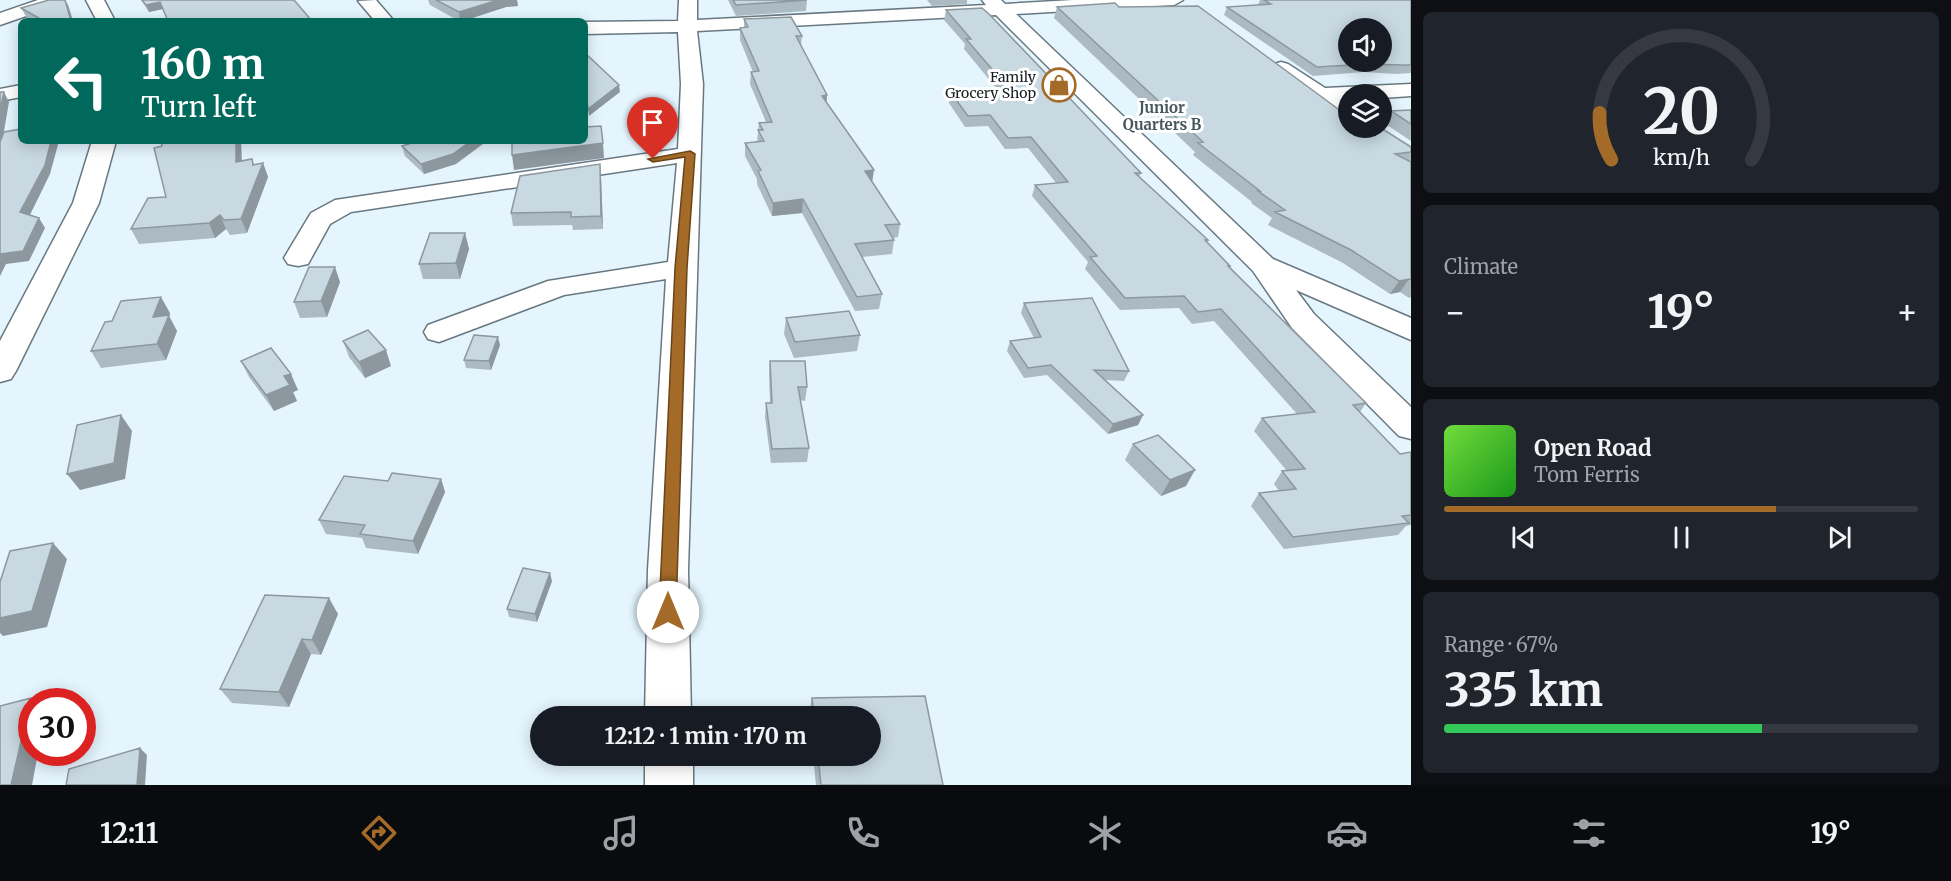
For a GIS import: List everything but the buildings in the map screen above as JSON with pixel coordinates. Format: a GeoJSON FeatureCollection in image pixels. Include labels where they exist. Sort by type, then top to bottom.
{"type":"FeatureCollection","features":[{"type":"Feature","properties":{"kind":"street"},"geometry":{"type":"LineString","coordinates":[[0,19],[56,0]]}},
{"type":"Feature","properties":{"kind":"street"},"geometry":{"type":"LineString","coordinates":[[95,0],[104,18]]}},
{"type":"Feature","properties":{"kind":"street"},"geometry":{"type":"LineString","coordinates":[[588,28],[687,13],[1174,0]]}},
{"type":"Feature","properties":{"kind":"street"},"geometry":{"type":"LineString","coordinates":[[367,1],[382,18]]}},
{"type":"Feature","properties":{"kind":"street"},"geometry":{"type":"LineString","coordinates":[[995,4],[1263,265],[1303,321],[1411,427]]}},
{"type":"Feature","properties":{"kind":"street"},"geometry":{"type":"LineString","coordinates":[[668,706],[668,570],[681,268],[690,154],[692,84],[687,13]]}},
{"type":"Feature","properties":{"kind":"street"},"geometry":{"type":"LineString","coordinates":[[1267,58],[1338,107]]}},
{"type":"Feature","properties":{"kind":"street"},"geometry":{"type":"LineString","coordinates":[[1319,95],[1411,90]]}},
{"type":"Feature","properties":{"kind":"street"},"geometry":{"type":"LineString","coordinates":[[0,95],[18,92]]}},
{"type":"Feature","properties":{"kind":"street"},"geometry":{"type":"LineString","coordinates":[[0,371],[86,203],[103,144]]}},
{"type":"Feature","properties":{"kind":"street"},"geometry":{"type":"LineString","coordinates":[[298,258],[320,219],[344,205],[690,154]]}},
{"type":"Feature","properties":{"kind":"street"},"geometry":{"type":"LineString","coordinates":[[1263,265],[1411,330]]}},
{"type":"Feature","properties":{"kind":"street"},"geometry":{"type":"LineString","coordinates":[[439,332],[558,287],[681,268]]}},
{"type":"Feature","properties":{"kind":"street"},"geometry":{"type":"LineString","coordinates":[[1303,321],[1365,310]]}},
{"type":"Feature","properties":{"kind":"street"},"geometry":{"type":"LineString","coordinates":[[669,766],[669,785]]}},
{"type":"Feature","properties":{"kind":"place","name":"Family Grocery Shop"},"geometry":{"type":"Point","coordinates":[1059,85]}},
{"type":"Feature","properties":{"kind":"district","name":"Junior Quarters B"},"geometry":{"type":"Point","coordinates":[1162,116]}},
{"type":"Feature","properties":{"kind":"route"},"geometry":{"type":"LineString","coordinates":[[653,159],[690,154],[688,203],[681,268],[668,612]]}}]}
